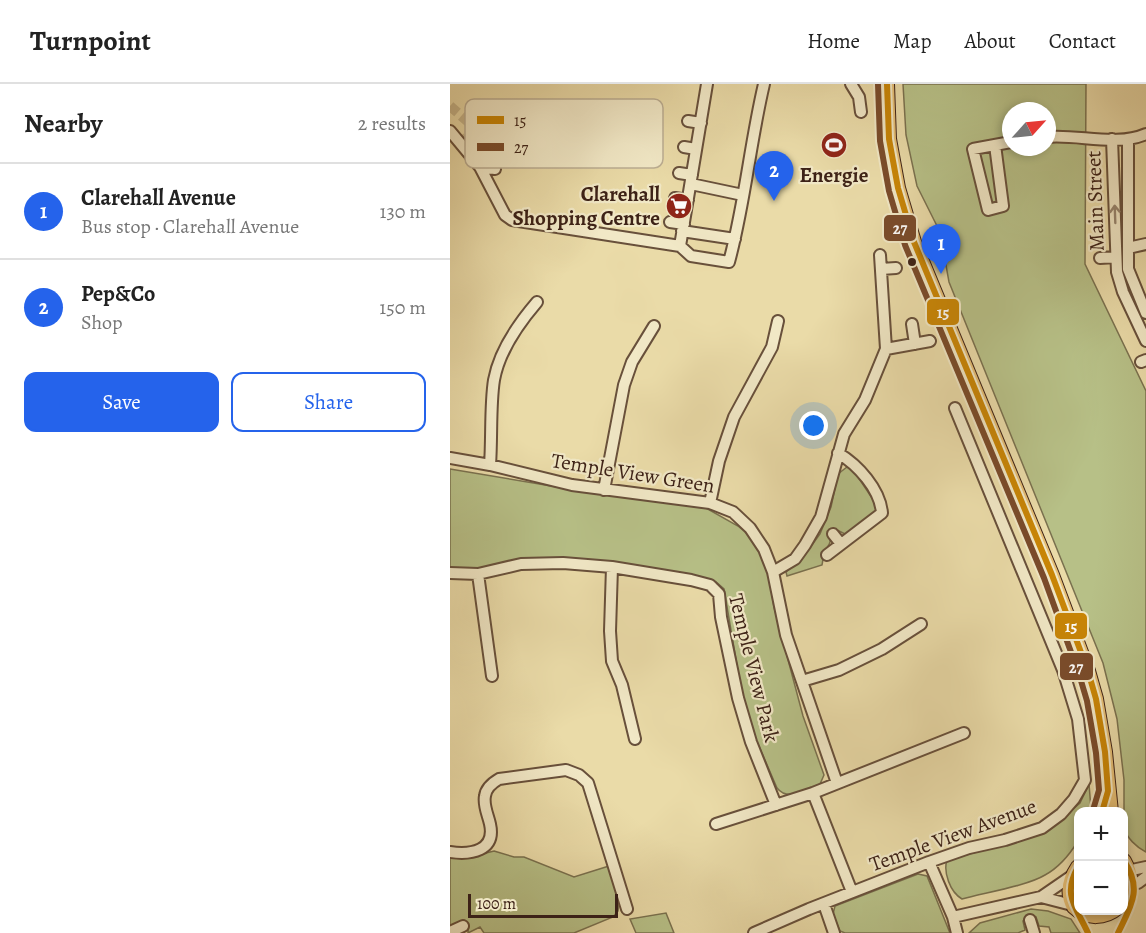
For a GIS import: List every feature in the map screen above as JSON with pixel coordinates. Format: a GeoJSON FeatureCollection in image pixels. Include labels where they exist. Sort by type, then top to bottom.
{"type":"FeatureCollection","features":[{"type":"Feature","properties":{"kind":"main road"},"geometry":{"type":"LineString","coordinates":[[887,84],[889,139],[898,188],[914,242],[1078,642],[1096,699],[1105,752],[1110,807]]}},
{"type":"Feature","properties":{"kind":"main road"},"geometry":{"type":"LineString","coordinates":[[1103,807],[1108,791]]}},
{"type":"Feature","properties":{"kind":"main road"},"geometry":{"type":"LineString","coordinates":[[1118,933],[1136,905],[1139,894],[1142,880],[1134,866]]}},
{"type":"Feature","properties":{"kind":"main road"},"geometry":{"type":"LineString","coordinates":[[1074,876],[1070,885],[1072,905],[1082,917],[1088,933]]}},
{"type":"Feature","properties":{"kind":"main road"},"geometry":{"type":"LineString","coordinates":[[1082,917],[1094,924],[1106,925],[1125,919]]}},
{"type":"Feature","properties":{"kind":"street"},"geometry":{"type":"LineString","coordinates":[[680,246],[700,123],[699,96],[707,84]]}},
{"type":"Feature","properties":{"kind":"street"},"geometry":{"type":"LineString","coordinates":[[481,168],[506,215],[512,220],[680,246],[691,256],[729,262],[764,84]]}},
{"type":"Feature","properties":{"kind":"street"},"geometry":{"type":"LineString","coordinates":[[851,84],[859,97],[861,112]]}},
{"type":"Feature","properties":{"kind":"street"},"geometry":{"type":"LineString","coordinates":[[688,121],[700,123]]}},
{"type":"Feature","properties":{"kind":"street"},"geometry":{"type":"LineString","coordinates":[[450,131],[465,149]]}},
{"type":"Feature","properties":{"kind":"street"},"geometry":{"type":"LineString","coordinates":[[1128,139],[1134,140],[1146,134]]}},
{"type":"Feature","properties":{"kind":"street"},"geometry":{"type":"LineString","coordinates":[[1056,136],[1112,139]]}},
{"type":"Feature","properties":{"kind":"street","name":"Main Street"},"geometry":{"type":"LineString","coordinates":[[1146,313],[1128,269],[1128,139],[1112,139],[1117,272],[1123,292],[1146,341]]}},
{"type":"Feature","properties":{"kind":"street"},"geometry":{"type":"LineString","coordinates":[[995,145],[1004,206],[988,210],[973,149],[1002,144]]}},
{"type":"Feature","properties":{"kind":"street"},"geometry":{"type":"LineString","coordinates":[[684,147],[696,149]]}},
{"type":"Feature","properties":{"kind":"street"},"geometry":{"type":"LineString","coordinates":[[488,168],[495,169]]}},
{"type":"Feature","properties":{"kind":"street"},"geometry":{"type":"LineString","coordinates":[[679,173],[743,195]]}},
{"type":"Feature","properties":{"kind":"street"},"geometry":{"type":"LineString","coordinates":[[675,198],[688,200]]}},
{"type":"Feature","properties":{"kind":"street"},"geometry":{"type":"LineString","coordinates":[[670,222],[735,239]]}},
{"type":"Feature","properties":{"kind":"street"},"geometry":{"type":"LineString","coordinates":[[1128,248],[1146,244]]}},
{"type":"Feature","properties":{"kind":"street"},"geometry":{"type":"LineString","coordinates":[[773,572],[795,559],[821,517],[844,434],[865,400],[886,349],[880,255]]}},
{"type":"Feature","properties":{"kind":"street"},"geometry":{"type":"LineString","coordinates":[[1100,258],[1116,257]]}},
{"type":"Feature","properties":{"kind":"street"},"geometry":{"type":"LineString","coordinates":[[881,269],[896,268]]}},
{"type":"Feature","properties":{"kind":"street"},"geometry":{"type":"LineString","coordinates":[[490,465],[495,379],[506,348],[528,312],[537,302]]}},
{"type":"Feature","properties":{"kind":"street"},"geometry":{"type":"LineString","coordinates":[[710,503],[719,461],[734,417],[772,347],[778,321]]}},
{"type":"Feature","properties":{"kind":"street"},"geometry":{"type":"LineString","coordinates":[[912,324],[915,344]]}},
{"type":"Feature","properties":{"kind":"street"},"geometry":{"type":"LineString","coordinates":[[604,490],[624,385],[632,362],[654,326]]}},
{"type":"Feature","properties":{"kind":"street"},"geometry":{"type":"LineString","coordinates":[[886,349],[930,341]]}},
{"type":"Feature","properties":{"kind":"street","name":"Temple View Avenue"},"geometry":{"type":"LineString","coordinates":[[754,933],[929,862],[969,848],[1042,828],[1061,814],[1074,799],[1085,780],[1078,719],[1064,670],[955,408]]}},
{"type":"Feature","properties":{"kind":"street"},"geometry":{"type":"LineString","coordinates":[[827,555],[882,513],[881,500],[853,462],[838,453]]}},
{"type":"Feature","properties":{"kind":"street","name":"Temple View Green"},"geometry":{"type":"LineString","coordinates":[[450,458],[604,490],[710,503],[733,512],[750,528],[764,549],[773,572],[786,635],[837,783]]}},
{"type":"Feature","properties":{"kind":"street"},"geometry":{"type":"LineString","coordinates":[[833,534],[841,544]]}},
{"type":"Feature","properties":{"kind":"street","name":"Temple View Park"},"geometry":{"type":"LineString","coordinates":[[450,573],[478,574],[521,564],[562,563],[612,567],[710,585],[719,594],[721,617],[738,698],[751,742],[776,805]]}},
{"type":"Feature","properties":{"kind":"street"},"geometry":{"type":"LineString","coordinates":[[612,567],[610,631],[612,661],[622,685],[634,739]]}},
{"type":"Feature","properties":{"kind":"street"},"geometry":{"type":"LineString","coordinates":[[478,574],[492,676]]}},
{"type":"Feature","properties":{"kind":"street"},"geometry":{"type":"LineString","coordinates":[[802,681],[840,670],[882,649],[921,624]]}},
{"type":"Feature","properties":{"kind":"street"},"geometry":{"type":"LineString","coordinates":[[716,824],[813,793],[964,733]]}},
{"type":"Feature","properties":{"kind":"street"},"geometry":{"type":"LineString","coordinates":[[450,852],[462,854],[484,848],[489,843],[491,827],[485,795],[493,783],[499,779],[566,770],[579,775],[588,783],[627,909]]}},
{"type":"Feature","properties":{"kind":"street","name":"Temple View Avenue"},"geometry":{"type":"LineString","coordinates":[[813,793],[852,892]]}},
{"type":"Feature","properties":{"kind":"street"},"geometry":{"type":"LineString","coordinates":[[929,862],[953,917],[957,933]]}},
{"type":"Feature","properties":{"kind":"street"},"geometry":{"type":"LineString","coordinates":[[953,917],[1041,897],[1074,872]]}},
{"type":"Feature","properties":{"kind":"street"},"geometry":{"type":"LineString","coordinates":[[1041,897],[1072,905]]}},
{"type":"Feature","properties":{"kind":"street"},"geometry":{"type":"LineString","coordinates":[[824,904],[834,933]]}},
{"type":"Feature","properties":{"kind":"street"},"geometry":{"type":"LineString","coordinates":[[1030,920],[1034,933]]}},
{"type":"Feature","properties":{"kind":"street"},"geometry":{"type":"LineString","coordinates":[[450,932],[463,926]]}},
{"type":"Feature","properties":{"kind":"green space"},"geometry":{"type":"Polygon","coordinates":[[[903,84],[1086,84],[1085,264],[1146,391],[1146,852],[1128,836],[1128,807],[1124,807],[1124,780],[1117,719],[1103,663],[949,282],[940,232],[917,186],[906,135],[903,84]]]}},
{"type":"Feature","properties":{"kind":"green space"},"geometry":{"type":"Polygon","coordinates":[[[847,467],[852,468],[876,504],[876,511],[847,535],[835,529],[829,534],[830,541],[824,552],[822,565],[787,576],[786,572],[804,556],[820,534],[831,507],[838,474],[847,467]]]}},
{"type":"Feature","properties":{"kind":"green space"},"geometry":{"type":"Polygon","coordinates":[[[450,469],[581,491],[706,508],[738,526],[758,543],[768,569],[774,607],[803,716],[824,775],[820,784],[804,792],[792,794],[781,792],[777,788],[755,737],[743,701],[724,589],[716,582],[657,569],[567,558],[471,571],[450,570],[450,469]]]}},
{"type":"Feature","properties":{"kind":"green space"},"geometry":{"type":"Polygon","coordinates":[[[1089,784],[1091,807],[1075,807],[1080,803],[1089,784]]]}},
{"type":"Feature","properties":{"kind":"green space"},"geometry":{"type":"Polygon","coordinates":[[[1074,808],[1074,846],[1055,869],[1027,883],[962,899],[954,892],[947,876],[947,860],[1047,831],[1074,808]]]}},
{"type":"Feature","properties":{"kind":"green space"},"geometry":{"type":"Polygon","coordinates":[[[494,851],[514,857],[524,857],[574,877],[609,866],[619,902],[618,911],[613,917],[574,933],[484,933],[480,927],[468,933],[468,926],[464,920],[450,926],[450,855],[478,855],[494,851]]]}},
{"type":"Feature","properties":{"kind":"green space"},"geometry":{"type":"Polygon","coordinates":[[[918,874],[927,876],[950,933],[845,933],[840,931],[833,914],[835,906],[918,874]]]}},
{"type":"Feature","properties":{"kind":"green space"},"geometry":{"type":"Polygon","coordinates":[[[1031,909],[1048,911],[1071,919],[1080,933],[1051,933],[1049,927],[1039,926],[1036,917],[1023,921],[1025,930],[1018,933],[969,933],[980,923],[1031,909]]]}},
{"type":"Feature","properties":{"kind":"green space"},"geometry":{"type":"Polygon","coordinates":[[[666,913],[674,933],[636,933],[630,919],[666,913]]]}},
{"type":"Feature","properties":{"kind":"tunnel"},"geometry":{"type":"LineString","coordinates":[[450,106],[465,119]]}},
{"type":"Feature","properties":{"kind":"tunnel"},"geometry":{"type":"LineString","coordinates":[[461,143],[465,139]]}},
{"type":"Feature","properties":{"kind":"transit line","name":"27"},"geometry":{"type":"LineString","coordinates":[[878,84],[880,141],[889,191],[905,245],[1044,578],[1079,674],[1087,701],[1096,753],[1099,790],[1094,807]]}},
{"type":"Feature","properties":{"kind":"transit line","name":"15"},"geometry":{"type":"LineString","coordinates":[[887,84],[889,139],[898,188],[914,242],[1052,575],[1088,671],[1096,699],[1105,752],[1108,791],[1103,807]]}},
{"type":"Feature","properties":{"kind":"transit line","name":"15"},"geometry":{"type":"LineString","coordinates":[[1128,868],[1134,889],[1128,912]]}},
{"type":"Feature","properties":{"kind":"transit line","name":"15"},"geometry":{"type":"LineString","coordinates":[[1074,875],[1071,885],[1074,904]]}},
{"type":"Feature","properties":{"kind":"transit line","name":"15"},"geometry":{"type":"LineString","coordinates":[[1079,915],[1088,933]]}},
{"type":"Feature","properties":{"kind":"transit line","name":"15"},"geometry":{"type":"LineString","coordinates":[[1118,933],[1127,915]]}},
{"type":"Feature","properties":{"kind":"place","name":"Energie"},"geometry":{"type":"Point","coordinates":[834,145]}},
{"type":"Feature","properties":{"kind":"place","name":"Pep&Co"},"geometry":{"type":"Point","coordinates":[774,201]}},
{"type":"Feature","properties":{"kind":"place","name":"Clarehall Shopping Centre"},"geometry":{"type":"Point","coordinates":[679,206]}},
{"type":"Feature","properties":{"kind":"place","name":"Clarehall Avenue"},"geometry":{"type":"Point","coordinates":[941,274]}}]}
